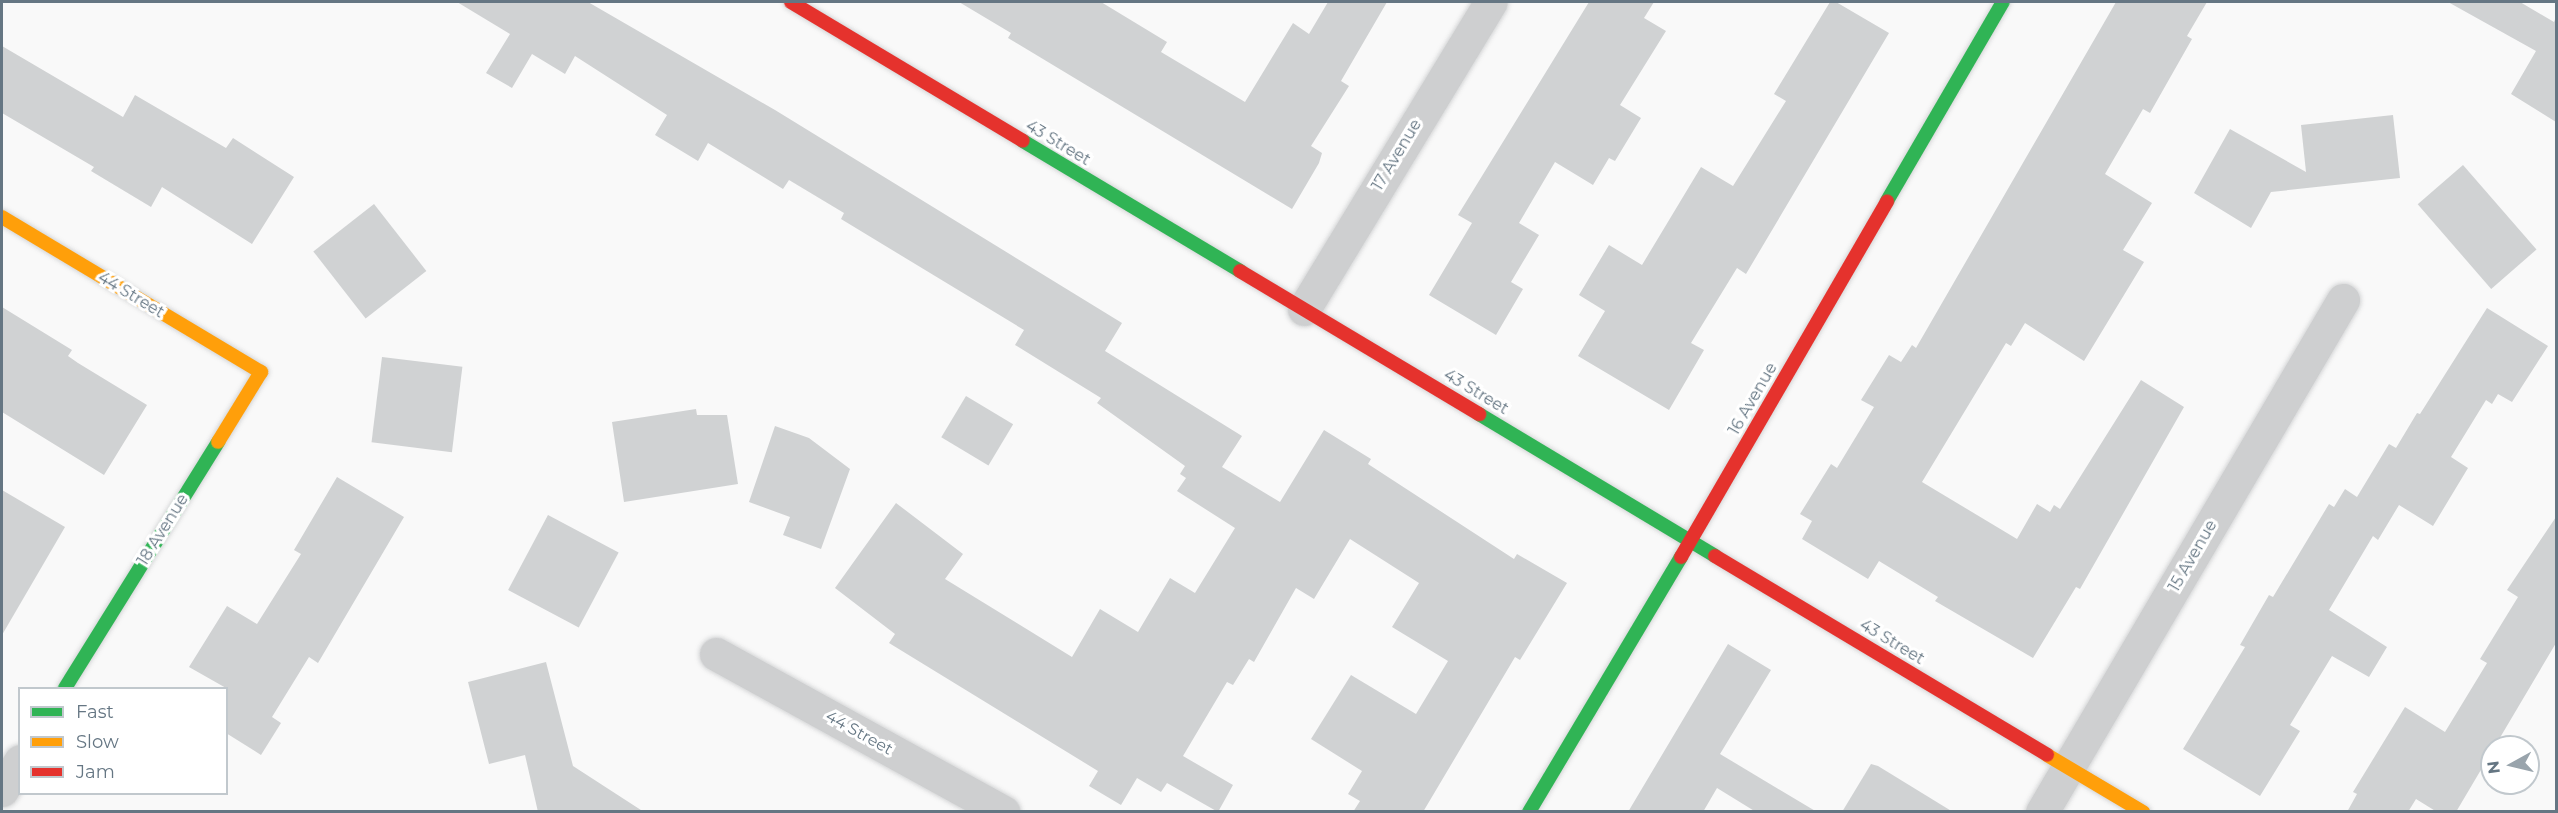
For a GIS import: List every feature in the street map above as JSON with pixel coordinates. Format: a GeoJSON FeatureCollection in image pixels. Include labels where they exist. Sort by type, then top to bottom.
{"type":"FeatureCollection","features":[{"type":"Feature","properties":{"kind":"street","name":"43 Street"},"geometry":{"type":"LineString","coordinates":[[791,2],[2143,812]]}},
{"type":"Feature","properties":{"kind":"street","name":"17 Avenue"},"geometry":{"type":"LineString","coordinates":[[1304,309],[1491,2]]}},
{"type":"Feature","properties":{"kind":"street","name":"16 Avenue"},"geometry":{"type":"LineString","coordinates":[[1529,812],[1691,540],[2003,2]]}},
{"type":"Feature","properties":{"kind":"street","name":"44 Street"},"geometry":{"type":"LineString","coordinates":[[2,217],[261,372]]}},
{"type":"Feature","properties":{"kind":"street","name":"15 Avenue"},"geometry":{"type":"LineString","coordinates":[[2042,812],[2343,300]]}},
{"type":"Feature","properties":{"kind":"street","name":"18 Avenue"},"geometry":{"type":"LineString","coordinates":[[65,687],[261,372]]}},
{"type":"Feature","properties":{"kind":"street","name":"44 Street"},"geometry":{"type":"LineString","coordinates":[[716,654],[1003,812]]}},
{"type":"Feature","properties":{"kind":"street"},"geometry":{"type":"LineString","coordinates":[[2,790],[18,764]]}},
{"type":"Feature","properties":{"kind":"building"},"geometry":{"type":"Polygon","coordinates":[[[457,2],[588,2],[775,110],[1122,323],[1105,351],[1242,436],[1222,467],[1280,502],[1324,430],[1371,459],[1368,464],[1514,559],[1517,554],[1567,583],[1520,660],[1515,657],[1423,812],[1353,812],[1360,801],[1348,794],[1362,771],[1311,739],[1351,675],[1416,714],[1448,661],[1392,627],[1419,583],[1350,539],[1314,599],[1296,588],[1254,662],[1249,659],[1233,685],[1227,682],[1183,756],[1233,785],[1218,812],[1167,783],[1161,792],[1137,778],[1121,805],[1089,786],[1098,771],[889,643],[895,634],[835,588],[896,503],[963,554],[945,579],[1072,657],[1100,609],[1138,632],[1170,578],[1195,593],[1235,528],[1177,491],[1186,478],[1180,474],[1185,466],[1097,403],[1101,398],[1015,345],[1024,330],[841,219],[844,213],[789,180],[783,189],[708,143],[698,161],[655,135],[667,115],[575,56],[565,74],[532,54],[512,88],[486,73],[510,34],[457,2]]]}},
{"type":"Feature","properties":{"kind":"building"},"geometry":{"type":"Polygon","coordinates":[[[959,2],[1101,2],[1167,42],[1161,52],[1245,102],[1293,23],[1309,34],[1328,2],[1387,2],[1341,81],[1349,86],[1311,146],[1322,153],[1319,163],[1292,209],[1008,38],[1011,33],[959,2]]]}},
{"type":"Feature","properties":{"kind":"building"},"geometry":{"type":"Polygon","coordinates":[[[1589,2],[1654,2],[1644,18],[1666,31],[1620,105],[1641,118],[1615,161],[1609,158],[1593,185],[1555,162],[1519,223],[1539,235],[1511,282],[1523,289],[1496,335],[1429,295],[1472,223],[1458,215],[1589,2]]]}},
{"type":"Feature","properties":{"kind":"building"},"geometry":{"type":"Polygon","coordinates":[[[1830,2],[1836,2],[1889,33],[1746,274],[1737,268],[1691,343],[1704,350],[1669,410],[1578,356],[1605,311],[1579,295],[1609,245],[1642,265],[1701,167],[1733,186],[1786,101],[1774,94],[1830,2]]]}},
{"type":"Feature","properties":{"kind":"building"},"geometry":{"type":"Polygon","coordinates":[[[2116,2],[2207,2],[2187,36],[2192,39],[2150,113],[2143,109],[2105,174],[2152,203],[2123,250],[2144,262],[2084,361],[2025,323],[2011,346],[2006,343],[1922,482],[2017,539],[2037,504],[2050,512],[2054,505],[2060,509],[2141,380],[2184,407],[2080,589],[2076,587],[2033,658],[1935,601],[1938,597],[1879,561],[1868,579],[1802,539],[1812,521],[1800,514],[1831,464],[1837,468],[1874,407],[1861,400],[1889,355],[1901,362],[1912,345],[1916,348],[2116,2]]]}},
{"type":"Feature","properties":{"kind":"building"},"geometry":{"type":"Polygon","coordinates":[[[2448,2],[2520,2],[2554,22],[2556,17],[2556,122],[2511,94],[2536,51],[2448,2]]]}},
{"type":"Feature","properties":{"kind":"building"},"geometry":{"type":"Polygon","coordinates":[[[2,46],[123,117],[135,95],[226,148],[233,138],[294,177],[252,244],[162,187],[151,207],[91,171],[94,167],[2,113],[2,46]]]}},
{"type":"Feature","properties":{"kind":"building"},"geometry":{"type":"Polygon","coordinates":[[[2393,115],[2400,178],[2271,192],[2251,228],[2194,193],[2230,129],[2306,172],[2301,125],[2393,115]]]}},
{"type":"Feature","properties":{"kind":"building"},"geometry":{"type":"Polygon","coordinates":[[[2463,165],[2536,250],[2491,289],[2418,204],[2463,165]]]}},
{"type":"Feature","properties":{"kind":"building"},"geometry":{"type":"Polygon","coordinates":[[[374,204],[426,271],[366,318],[313,251],[374,204]]]}},
{"type":"Feature","properties":{"kind":"building"},"geometry":{"type":"Polygon","coordinates":[[[2,307],[72,350],[68,356],[78,363],[147,405],[104,475],[2,412],[2,307]]]}},
{"type":"Feature","properties":{"kind":"building"},"geometry":{"type":"Polygon","coordinates":[[[2487,308],[2548,346],[2512,402],[2498,394],[2492,404],[2486,400],[2451,457],[2468,468],[2433,526],[2399,505],[2378,540],[2373,536],[2329,610],[2387,647],[2369,677],[2332,656],[2290,725],[2300,731],[2260,796],[2183,749],[2245,647],[2240,645],[2269,595],[2273,597],[2329,504],[2334,507],[2345,489],[2357,497],[2389,444],[2396,448],[2417,413],[2420,414],[2487,308]]]}},
{"type":"Feature","properties":{"kind":"building"},"geometry":{"type":"Polygon","coordinates":[[[382,357],[462,367],[452,452],[372,442],[382,357]]]}},
{"type":"Feature","properties":{"kind":"building"},"geometry":{"type":"Polygon","coordinates":[[[966,396],[1013,424],[988,465],[941,437],[966,396]]]}},
{"type":"Feature","properties":{"kind":"building"},"geometry":{"type":"Polygon","coordinates":[[[696,409],[697,415],[727,415],[738,484],[624,502],[612,422],[696,409]]]}},
{"type":"Feature","properties":{"kind":"building"},"geometry":{"type":"Polygon","coordinates":[[[775,426],[809,438],[850,469],[821,549],[783,535],[790,517],[749,502],[775,426]]]}},
{"type":"Feature","properties":{"kind":"building"},"geometry":{"type":"Polygon","coordinates":[[[337,477],[404,517],[318,663],[309,657],[272,717],[281,723],[261,755],[228,734],[228,687],[189,667],[227,606],[257,624],[301,554],[294,550],[337,477]]]}},
{"type":"Feature","properties":{"kind":"building"},"geometry":{"type":"Polygon","coordinates":[[[2,490],[65,527],[2,635],[2,490]]]}},
{"type":"Feature","properties":{"kind":"building"},"geometry":{"type":"Polygon","coordinates":[[[548,515],[619,553],[579,628],[508,590],[548,515]]]}},
{"type":"Feature","properties":{"kind":"building"},"geometry":{"type":"Polygon","coordinates":[[[2556,517],[2556,643],[2502,735],[2480,735],[2480,771],[2456,812],[2437,812],[2416,799],[2408,812],[2347,812],[2357,794],[2353,792],[2405,707],[2445,732],[2487,663],[2480,659],[2518,597],[2507,590],[2556,517]]]}},
{"type":"Feature","properties":{"kind":"building"},"geometry":{"type":"Polygon","coordinates":[[[1728,644],[1771,670],[1720,754],[1817,812],[1756,812],[1717,788],[1703,812],[1628,812],[1728,644]]]}},
{"type":"Feature","properties":{"kind":"building"},"geometry":{"type":"Polygon","coordinates":[[[546,662],[573,766],[644,812],[538,812],[525,755],[489,764],[468,682],[546,662]]]}},
{"type":"Feature","properties":{"kind":"building"},"geometry":{"type":"Polygon","coordinates":[[[1871,764],[1878,766],[1953,812],[1842,812],[1871,764]]]}},
{"type":"Feature","properties":{"kind":"traffic: fast"},"geometry":{"type":"LineString","coordinates":[[1887,201],[2003,2]]}},
{"type":"Feature","properties":{"kind":"traffic: fast"},"geometry":{"type":"LineString","coordinates":[[1023,141],[1240,271]]}},
{"type":"Feature","properties":{"kind":"traffic: fast"},"geometry":{"type":"LineString","coordinates":[[1479,414],[1715,556]]}},
{"type":"Feature","properties":{"kind":"traffic: fast"},"geometry":{"type":"LineString","coordinates":[[66,687],[218,442]]}},
{"type":"Feature","properties":{"kind":"traffic: fast"},"geometry":{"type":"LineString","coordinates":[[1529,812],[1681,557]]}},
{"type":"Feature","properties":{"kind":"traffic: slow"},"geometry":{"type":"LineString","coordinates":[[2,217],[261,372],[218,442]]}},
{"type":"Feature","properties":{"kind":"traffic: slow"},"geometry":{"type":"LineString","coordinates":[[2047,755],[2143,812]]}},
{"type":"Feature","properties":{"kind":"traffic: jam"},"geometry":{"type":"LineString","coordinates":[[791,2],[1023,141]]}},
{"type":"Feature","properties":{"kind":"traffic: jam"},"geometry":{"type":"LineString","coordinates":[[1681,557],[1887,201]]}},
{"type":"Feature","properties":{"kind":"traffic: jam"},"geometry":{"type":"LineString","coordinates":[[1240,271],[1479,414]]}},
{"type":"Feature","properties":{"kind":"traffic: jam"},"geometry":{"type":"LineString","coordinates":[[1715,556],[2047,755]]}}]}
